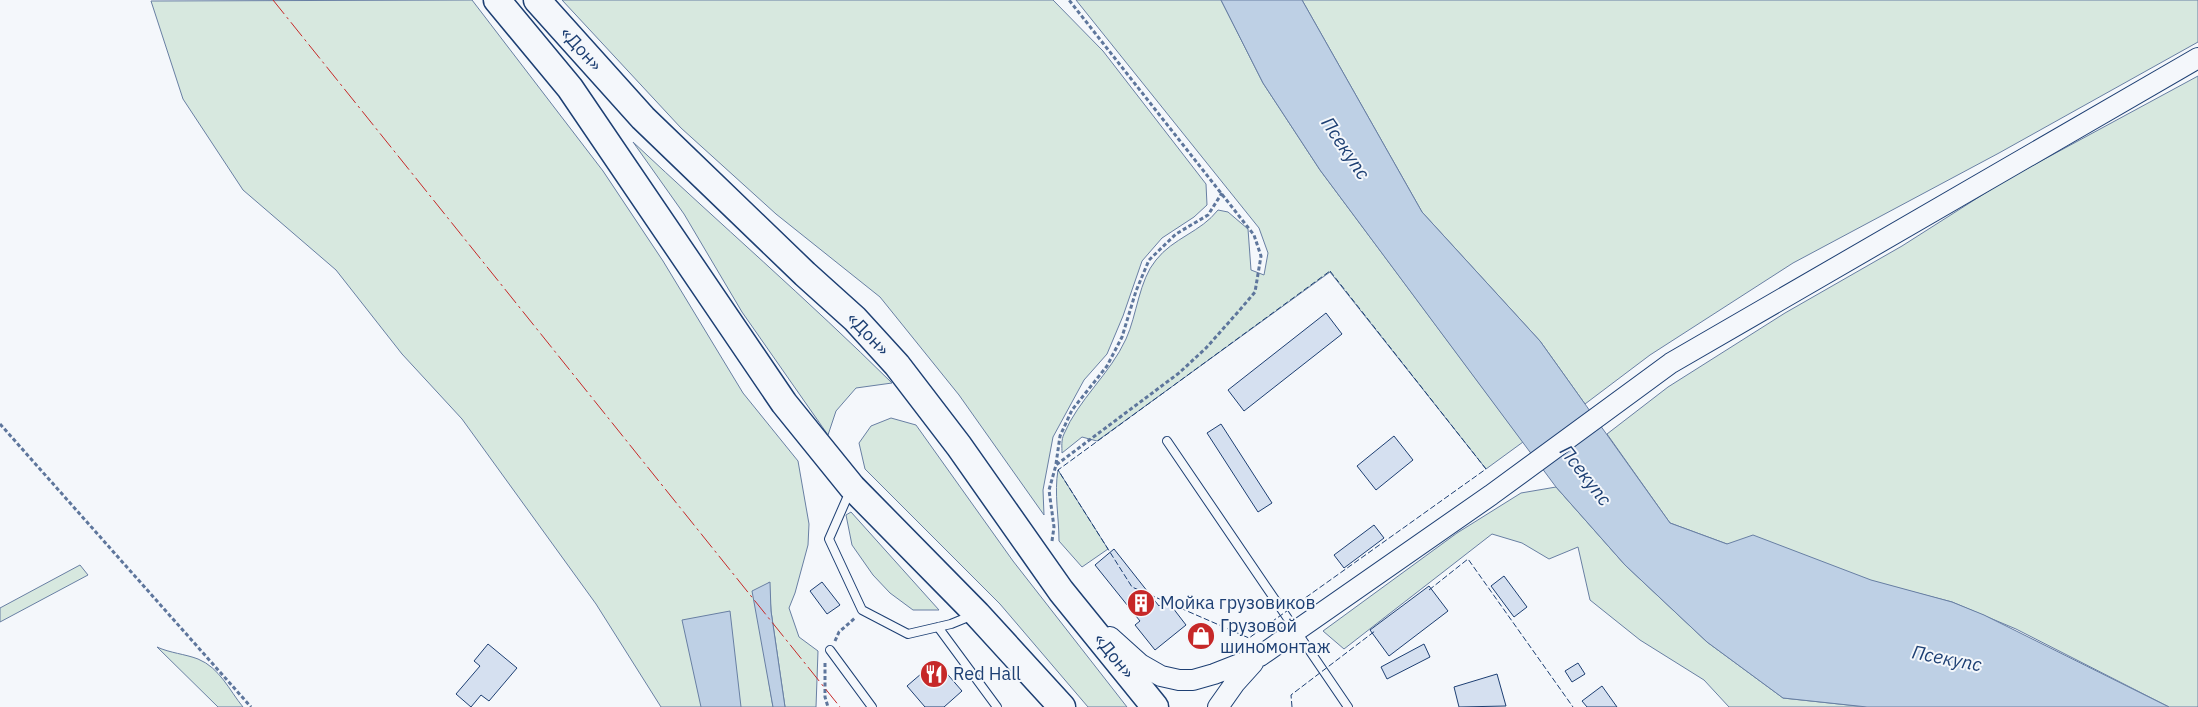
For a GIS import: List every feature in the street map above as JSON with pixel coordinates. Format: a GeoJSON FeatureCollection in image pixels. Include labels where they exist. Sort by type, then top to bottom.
{"type":"FeatureCollection","features":[{"type":"Feature","properties":{"kind":"highway","name":"«Дон»"},"geometry":{"type":"LineString","coordinates":[[497,0],[570,88],[784,403],[852,487],[977,614],[1062,707]]}},
{"type":"Feature","properties":{"kind":"highway","name":"«Дон»"},"geometry":{"type":"LineString","coordinates":[[537,0],[643,118],[855,319],[897,365],[959,446],[1061,591],[1155,707]]}},
{"type":"Feature","properties":{"kind":"main road"},"geometry":{"type":"LineString","coordinates":[[1061,591],[1140,664],[1160,676],[1193,680],[1234,668],[1260,656],[1491,496],[1670,363],[2198,58]]}},
{"type":"Feature","properties":{"kind":"main road"},"geometry":{"type":"LineString","coordinates":[[1218,707],[1235,683],[1260,656]]}},
{"type":"Feature","properties":{"kind":"lane"},"geometry":{"type":"LineString","coordinates":[[1167,440],[1348,707]]}},
{"type":"Feature","properties":{"kind":"lane"},"geometry":{"type":"LineString","coordinates":[[852,487],[828,538],[862,610],[908,634],[938,627],[977,614]]}},
{"type":"Feature","properties":{"kind":"lane"},"geometry":{"type":"LineString","coordinates":[[938,627],[997,707]]}},
{"type":"Feature","properties":{"kind":"lane"},"geometry":{"type":"LineString","coordinates":[[830,650],[872,707]]}},
{"type":"Feature","properties":{"kind":"lane"},"geometry":{"type":"LineString","coordinates":[[1010,650],[1050,707]]}},
{"type":"Feature","properties":{"kind":"path"},"geometry":{"type":"LineString","coordinates":[[1056,465],[1179,373],[1206,348],[1255,292],[1261,256],[1254,235],[1069,0]]}},
{"type":"Feature","properties":{"kind":"path"},"geometry":{"type":"LineString","coordinates":[[1046,568],[1054,527],[1049,490],[1056,465],[1060,436],[1072,410],[1107,366],[1122,337],[1136,291],[1149,260],[1176,234],[1208,215],[1222,193]]}},
{"type":"Feature","properties":{"kind":"path"},"geometry":{"type":"LineString","coordinates":[[0,424],[251,707]]}},
{"type":"Feature","properties":{"kind":"shaded area"},"geometry":{"type":"Polygon","coordinates":[[[472,0],[603,171],[663,261],[743,393],[798,461],[809,524],[808,545],[789,608],[799,637],[818,651],[816,707],[785,707],[771,611],[769,582],[769,683],[773,707],[661,707],[596,604],[462,419],[402,354],[336,270],[243,190],[183,99],[151,1],[472,0]]]}},
{"type":"Feature","properties":{"kind":"shaded area"},"geometry":{"type":"Polygon","coordinates":[[[562,0],[1053,0],[1103,51],[1206,184],[1207,205],[1194,217],[1162,238],[1142,261],[1123,316],[1107,354],[1084,380],[1053,437],[1043,490],[1044,515],[959,395],[880,297],[776,214],[681,128],[562,0]]]}},
{"type":"Feature","properties":{"kind":"shaded area"},"geometry":{"type":"Polygon","coordinates":[[[1076,0],[1221,0],[1263,83],[1320,170],[1523,442],[1486,469],[1330,272],[1097,441],[1082,437],[1062,453],[1062,439],[1070,422],[1119,352],[1130,330],[1146,277],[1150,268],[1163,252],[1204,224],[1218,210],[1228,212],[1248,229],[1251,270],[1264,275],[1268,253],[1259,228],[1076,0]]]}},
{"type":"Feature","properties":{"kind":"shaded area"},"geometry":{"type":"Polygon","coordinates":[[[1302,0],[2198,0],[2198,42],[1999,153],[1793,263],[1650,355],[1585,404],[1540,341],[1422,212],[1302,0]]]}},
{"type":"Feature","properties":{"kind":"shaded area"},"geometry":{"type":"Polygon","coordinates":[[[2198,76],[2198,707],[2169,707],[2016,629],[1952,602],[1727,544],[1670,523],[1607,434],[1668,387],[1785,313],[1902,246],[2004,181],[2198,76]]]}},
{"type":"Feature","properties":{"kind":"shaded area"},"geometry":{"type":"Polygon","coordinates":[[[633,142],[892,383],[856,388],[836,411],[828,435],[742,312],[684,214],[633,142]]]}},
{"type":"Feature","properties":{"kind":"shaded area"},"geometry":{"type":"Polygon","coordinates":[[[891,418],[916,425],[1013,561],[1127,707],[1088,707],[1000,604],[865,469],[859,443],[871,426],[891,418]]]}},
{"type":"Feature","properties":{"kind":"shaded area"},"geometry":{"type":"Polygon","coordinates":[[[1058,470],[1108,549],[1082,567],[1059,541],[1058,470]]]}},
{"type":"Feature","properties":{"kind":"shaded area"},"geometry":{"type":"Polygon","coordinates":[[[1556,487],[1625,565],[1707,642],[1783,698],[1867,707],[1729,707],[1704,680],[1640,640],[1590,600],[1578,547],[1549,559],[1522,543],[1492,534],[1344,649],[1323,631],[1457,533],[1521,493],[1556,487]]]}},
{"type":"Feature","properties":{"kind":"shaded area"},"geometry":{"type":"Polygon","coordinates":[[[851,512],[939,610],[913,610],[890,593],[873,575],[852,545],[846,515],[851,512]]]}},
{"type":"Feature","properties":{"kind":"shaded area"},"geometry":{"type":"Polygon","coordinates":[[[80,565],[88,575],[0,622],[0,608],[80,565]]]}},
{"type":"Feature","properties":{"kind":"shaded area"},"geometry":{"type":"Polygon","coordinates":[[[157,647],[193,657],[206,663],[224,680],[243,707],[218,707],[157,647]]]}},
{"type":"Feature","properties":{"kind":"water","name":"Псекупс"},"geometry":{"type":"Polygon","coordinates":[[[1221,0],[1302,0],[1422,212],[1540,341],[1670,523],[1727,544],[1753,535],[1871,580],[1952,602],[1984,615],[2169,707],[1867,707],[1783,698],[1707,642],[1625,565],[1556,487],[1320,170],[1263,83],[1221,0]]]}},
{"type":"Feature","properties":{"kind":"water"},"geometry":{"type":"Polygon","coordinates":[[[770,582],[771,611],[785,707],[773,707],[752,591],[770,582]]]}},
{"type":"Feature","properties":{"kind":"water"},"geometry":{"type":"Polygon","coordinates":[[[730,611],[741,707],[701,707],[682,620],[730,611]]]}},
{"type":"Feature","properties":{"kind":"building"},"geometry":{"type":"Polygon","coordinates":[[[1326,313],[1342,334],[1244,411],[1228,390],[1326,313]]]}},
{"type":"Feature","properties":{"kind":"building"},"geometry":{"type":"Polygon","coordinates":[[[1221,424],[1272,503],[1258,512],[1207,433],[1221,424]]]}},
{"type":"Feature","properties":{"kind":"building"},"geometry":{"type":"Polygon","coordinates":[[[1394,436],[1413,460],[1376,490],[1357,466],[1394,436]]]}},
{"type":"Feature","properties":{"kind":"building"},"geometry":{"type":"Polygon","coordinates":[[[1374,525],[1384,538],[1344,568],[1334,555],[1374,525]]]}},
{"type":"Feature","properties":{"kind":"building","name":"Мойка грузовиков"},"geometry":{"type":"Polygon","coordinates":[[[1114,549],[1159,606],[1166,599],[1186,625],[1155,650],[1135,625],[1140,621],[1095,565],[1114,549]]]}},
{"type":"Feature","properties":{"kind":"building"},"geometry":{"type":"Polygon","coordinates":[[[1504,576],[1527,607],[1514,617],[1491,586],[1504,576]]]}},
{"type":"Feature","properties":{"kind":"building"},"geometry":{"type":"Polygon","coordinates":[[[822,582],[840,605],[827,614],[810,591],[822,582]]]}},
{"type":"Feature","properties":{"kind":"building"},"geometry":{"type":"Polygon","coordinates":[[[1429,586],[1448,611],[1389,656],[1370,630],[1429,586]]]}},
{"type":"Feature","properties":{"kind":"building"},"geometry":{"type":"Polygon","coordinates":[[[1198,627],[1208,637],[1197,647],[1188,636],[1198,627]]]}},
{"type":"Feature","properties":{"kind":"building"},"geometry":{"type":"Polygon","coordinates":[[[488,644],[517,668],[489,701],[481,695],[471,707],[456,694],[480,666],[474,661],[488,644]]]}},
{"type":"Feature","properties":{"kind":"building"},"geometry":{"type":"Polygon","coordinates":[[[1424,644],[1430,657],[1387,679],[1381,667],[1424,644]]]}},
{"type":"Feature","properties":{"kind":"building","name":"Red Hall"},"geometry":{"type":"Polygon","coordinates":[[[936,661],[962,691],[944,707],[925,707],[907,686],[936,661]]]}},
{"type":"Feature","properties":{"kind":"building"},"geometry":{"type":"Polygon","coordinates":[[[1578,663],[1585,674],[1572,682],[1565,671],[1578,663]]]}},
{"type":"Feature","properties":{"kind":"building"},"geometry":{"type":"Polygon","coordinates":[[[1497,674],[1506,706],[1459,707],[1454,687],[1497,674]]]}},
{"type":"Feature","properties":{"kind":"building"},"geometry":{"type":"Polygon","coordinates":[[[1602,686],[1617,707],[1587,707],[1582,701],[1602,686]]]}},
{"type":"Feature","properties":{"kind":"fence"},"geometry":{"type":"LineString","coordinates":[[1330,271],[1486,469],[1249,638],[1132,587],[1058,470],[1330,271]]}},
{"type":"Feature","properties":{"kind":"fence"},"geometry":{"type":"LineString","coordinates":[[1429,590],[1468,559],[1573,707]]}},
{"type":"Feature","properties":{"kind":"fence"},"geometry":{"type":"LineString","coordinates":[[1292,707],[1291,695],[1375,631]]}},
{"type":"Feature","properties":{"kind":"power"},"geometry":{"type":"LineString","coordinates":[[273,0],[840,707]]}},
{"type":"Feature","properties":{"kind":"place","name":"Мойка грузовиков"},"geometry":{"type":"Point","coordinates":[1141,603]}},
{"type":"Feature","properties":{"kind":"place","name":"Грузовой шиномонтаж"},"geometry":{"type":"Point","coordinates":[1201,636]}},
{"type":"Feature","properties":{"kind":"place","name":"Red Hall"},"geometry":{"type":"Point","coordinates":[934,674]}}]}
